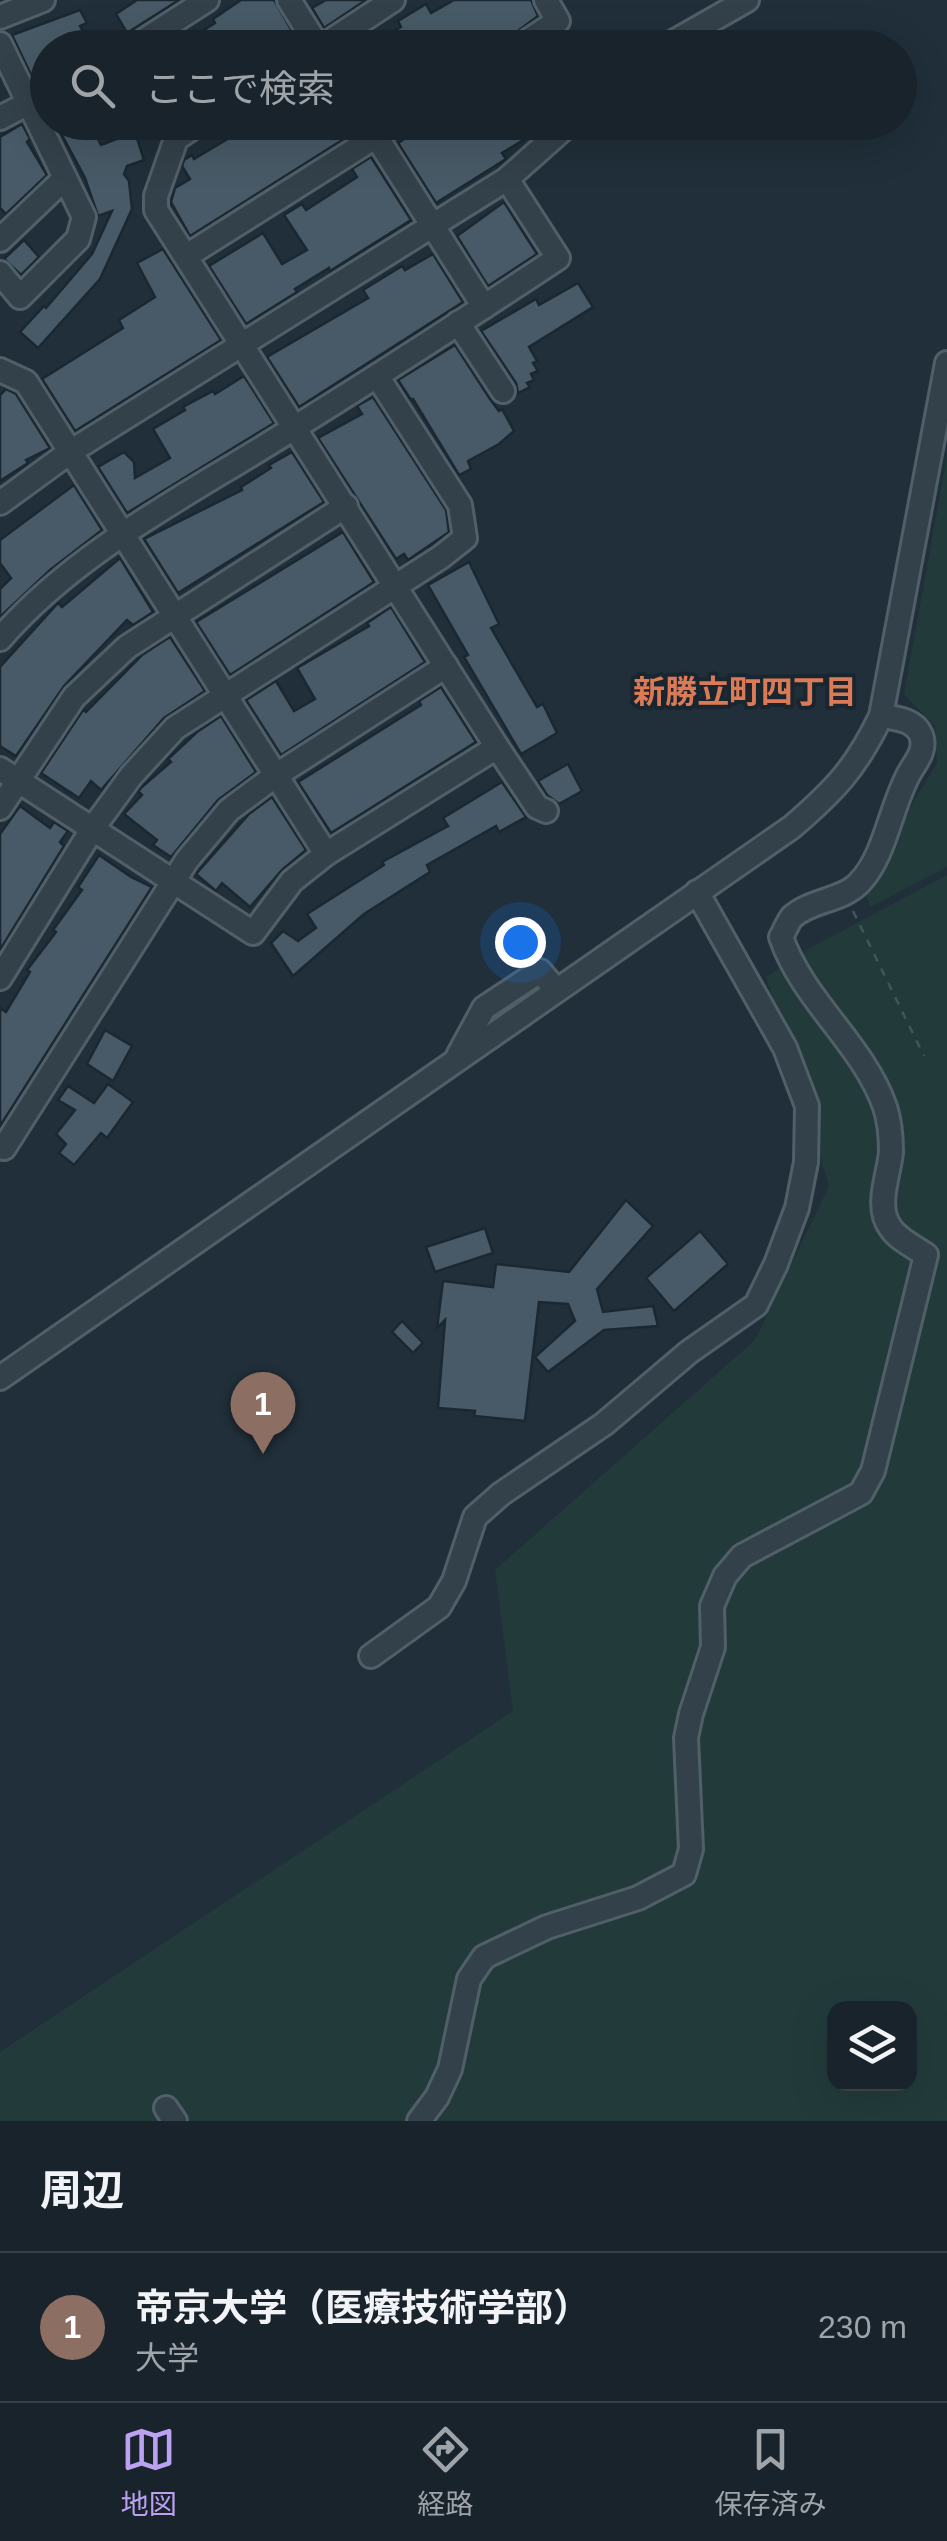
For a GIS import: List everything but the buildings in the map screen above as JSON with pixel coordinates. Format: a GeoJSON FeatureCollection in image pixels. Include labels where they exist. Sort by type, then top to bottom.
{"type":"FeatureCollection","features":[{"type":"Feature","properties":{"kind":"street"},"geometry":{"type":"LineString","coordinates":[[0,17],[43,0]]}},
{"type":"Feature","properties":{"kind":"street"},"geometry":{"type":"LineString","coordinates":[[161,30],[207,0]]}},
{"type":"Feature","properties":{"kind":"street"},"geometry":{"type":"LineString","coordinates":[[290,0],[309,30]]}},
{"type":"Feature","properties":{"kind":"street"},"geometry":{"type":"LineString","coordinates":[[348,30],[394,0]]}},
{"type":"Feature","properties":{"kind":"street"},"geometry":{"type":"LineString","coordinates":[[544,30],[558,21],[546,0]]}},
{"type":"Feature","properties":{"kind":"street"},"geometry":{"type":"LineString","coordinates":[[694,30],[747,0]]}},
{"type":"Feature","properties":{"kind":"street"},"geometry":{"type":"LineString","coordinates":[[0,44],[30,85]]}},
{"type":"Feature","properties":{"kind":"street"},"geometry":{"type":"LineString","coordinates":[[0,118],[30,102]]}},
{"type":"Feature","properties":{"kind":"street"},"geometry":{"type":"LineString","coordinates":[[0,273],[20,297],[78,239],[84,217],[64,180],[52,140]]}},
{"type":"Feature","properties":{"kind":"street"},"geometry":{"type":"LineString","coordinates":[[169,140],[156,210],[537,808],[546,811]]}},
{"type":"Feature","properties":{"kind":"street"},"geometry":{"type":"LineString","coordinates":[[188,256],[356,140]]}},
{"type":"Feature","properties":{"kind":"street"},"geometry":{"type":"LineString","coordinates":[[377,140],[484,307]]}},
{"type":"Feature","properties":{"kind":"street"},"geometry":{"type":"LineString","coordinates":[[0,503],[70,452],[507,179],[551,140]]}},
{"type":"Feature","properties":{"kind":"street"},"geometry":{"type":"LineString","coordinates":[[0,639],[60,581],[122,534],[558,258],[507,179]]}},
{"type":"Feature","properties":{"kind":"street"},"geometry":{"type":"LineString","coordinates":[[0,240],[64,180]]}},
{"type":"Feature","properties":{"kind":"street"},"geometry":{"type":"LineString","coordinates":[[458,323],[503,390]]}},
{"type":"Feature","properties":{"kind":"street"},"geometry":{"type":"LineString","coordinates":[[0,1378],[792,827],[831,793],[853,769],[881,716],[947,363]]}},
{"type":"Feature","properties":{"kind":"street"},"geometry":{"type":"LineString","coordinates":[[0,370],[26,382],[326,854]]}},
{"type":"Feature","properties":{"kind":"street"},"geometry":{"type":"LineString","coordinates":[[0,978],[93,828],[131,776],[175,728],[465,538],[460,505],[377,376]]}},
{"type":"Feature","properties":{"kind":"street"},"geometry":{"type":"LineString","coordinates":[[0,808],[9,773],[74,697],[127,646],[346,506]]}},
{"type":"Feature","properties":{"kind":"street"},"geometry":{"type":"LineString","coordinates":[[0,1146],[4,1148],[173,882],[229,810],[446,666]]}},
{"type":"Feature","properties":{"kind":"street"},"geometry":{"type":"LineString","coordinates":[[419,2121],[438,2097],[450,2069],[469,1979],[484,1956],[547,1927],[638,1898],[684,1874],[692,1849],[686,1738],[714,1647],[712,1606],[724,1576],[742,1556],[861,1493],[874,1470],[926,1255],[890,1228],[884,1214],[891,1154],[890,1124],[883,1102],[803,983],[781,937],[793,916],[846,897],[861,882],[876,856],[900,788],[922,752],[921,735],[912,724],[881,716]]}},
{"type":"Feature","properties":{"kind":"street"},"geometry":{"type":"LineString","coordinates":[[9,773],[252,934],[292,882],[326,854],[497,746]]}},
{"type":"Feature","properties":{"kind":"street"},"geometry":{"type":"LineString","coordinates":[[371,1656],[439,1608],[454,1581],[475,1518],[501,1494],[604,1424],[689,1352],[756,1305],[776,1264],[798,1208],[806,1162],[807,1106],[784,1048],[698,892]]}},
{"type":"Feature","properties":{"kind":"path"},"geometry":{"type":"LineString","coordinates":[[846,897],[924,1056]]}},
{"type":"Feature","properties":{"kind":"green space"},"geometry":{"type":"Polygon","coordinates":[[[947,456],[947,867],[870,907],[865,893],[937,763],[935,726],[904,694],[947,456]]]}},
{"type":"Feature","properties":{"kind":"green space"},"geometry":{"type":"Polygon","coordinates":[[[947,875],[947,2121],[0,2121],[0,2052],[513,1711],[495,1570],[755,1340],[829,1186],[766,977],[808,949],[947,875]]]}},
{"type":"Feature","properties":{"kind":"place","name":"帝京大学（医療技術学部）"},"geometry":{"type":"Point","coordinates":[263,1454]}},
{"type":"Feature","properties":{"kind":"district","name":"新勝立町四丁目"},"geometry":{"type":"Point","coordinates":[745,692]}}]}
